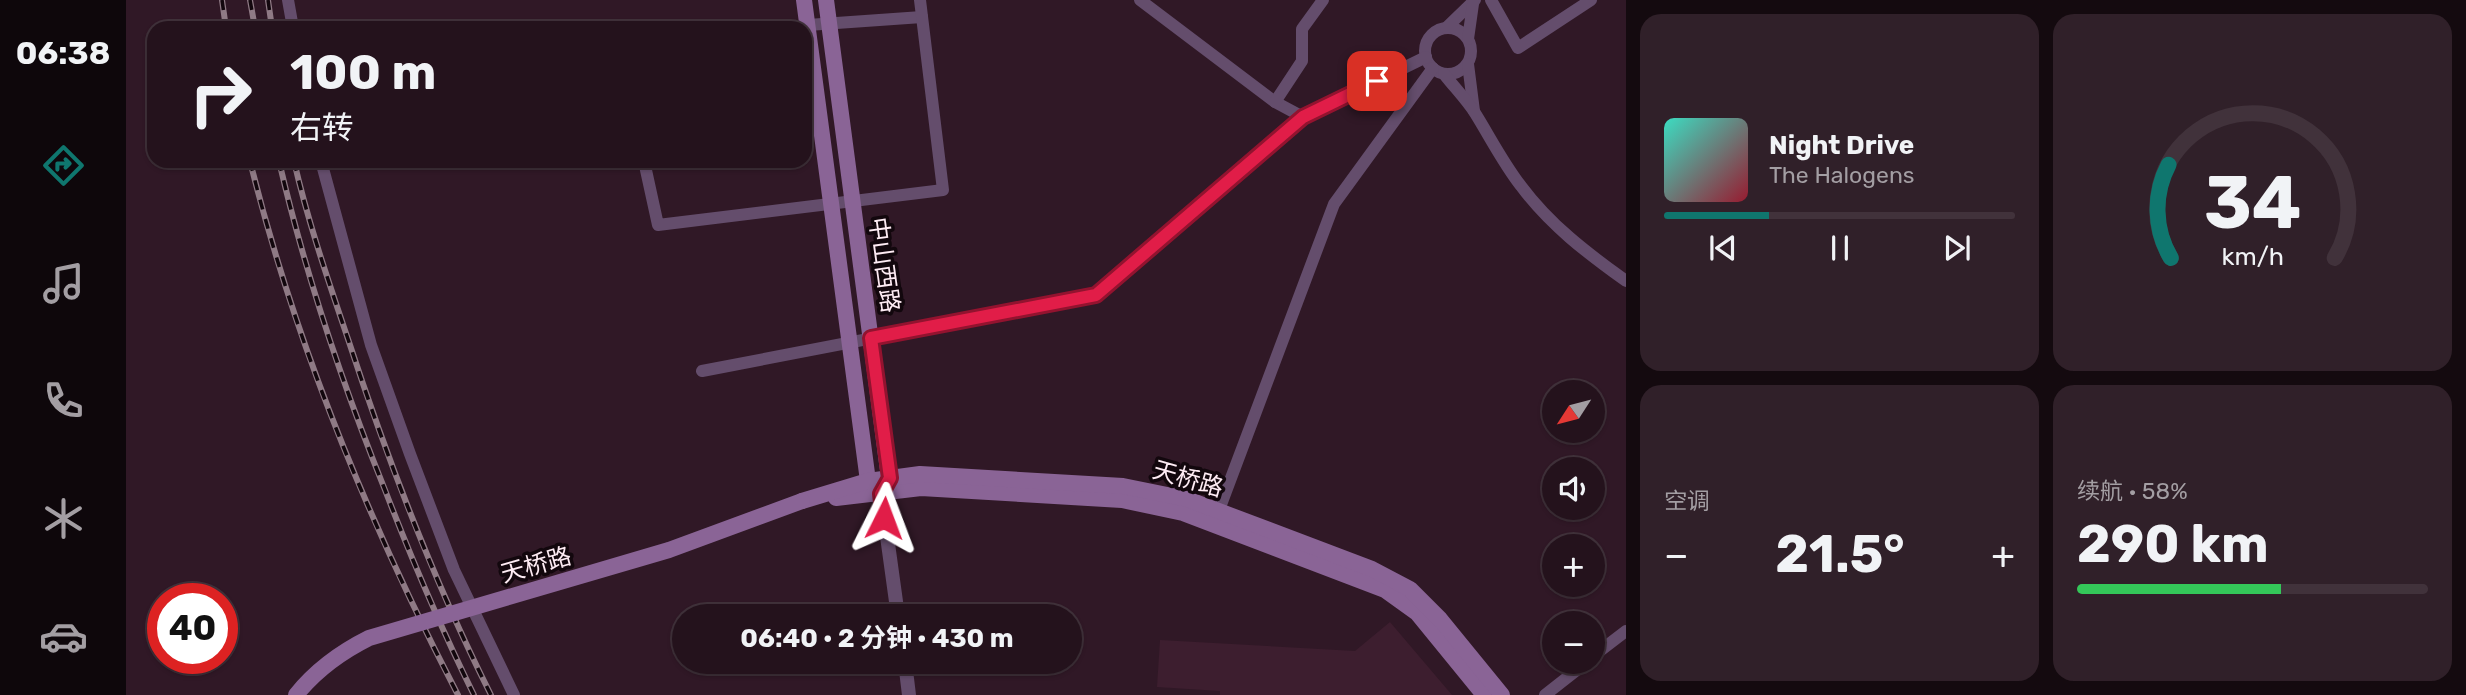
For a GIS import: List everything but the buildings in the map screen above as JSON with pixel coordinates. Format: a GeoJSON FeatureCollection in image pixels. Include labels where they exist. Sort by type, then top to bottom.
{"type":"FeatureCollection","features":[{"type":"Feature","properties":{"kind":"main road","name":"中山西路"},"geometry":{"type":"LineString","coordinates":[[804,0],[807,21]]}},
{"type":"Feature","properties":{"kind":"main road","name":"中山西路"},"geometry":{"type":"LineString","coordinates":[[826,0],[890,478]]}},
{"type":"Feature","properties":{"kind":"main road","name":"中山西路"},"geometry":{"type":"LineString","coordinates":[[812,56],[869,481]]}},
{"type":"Feature","properties":{"kind":"main road","name":"天桥路"},"geometry":{"type":"LineString","coordinates":[[296,695],[310,678],[337,656],[378,635],[669,550],[802,501],[869,481],[920,474],[1123,486],[1166,494],[1376,586],[1402,600],[1417,613],[1484,695]]}},
{"type":"Feature","properties":{"kind":"main road"},"geometry":{"type":"LineString","coordinates":[[869,481],[881,494],[890,478]]}},
{"type":"Feature","properties":{"kind":"main road","name":"天桥路"},"geometry":{"type":"LineString","coordinates":[[802,501],[921,488],[1122,500],[1216,517],[1372,569],[1410,589],[1427,603],[1502,695]]}},
{"type":"Feature","properties":{"kind":"street"},"geometry":{"type":"LineString","coordinates":[[288,0],[292,21]]}},
{"type":"Feature","properties":{"kind":"street"},"geometry":{"type":"LineString","coordinates":[[646,168],[658,225],[943,190],[920,0]]}},
{"type":"Feature","properties":{"kind":"street"},"geometry":{"type":"LineString","coordinates":[[1140,0],[1275,102],[1303,117]]}},
{"type":"Feature","properties":{"kind":"street"},"geometry":{"type":"LineString","coordinates":[[1275,102],[1302,61],[1302,29],[1323,0]]}},
{"type":"Feature","properties":{"kind":"street"},"geometry":{"type":"LineString","coordinates":[[1491,0],[1518,48],[1591,0]]}},
{"type":"Feature","properties":{"kind":"street"},"geometry":{"type":"LineString","coordinates":[[1446,28],[1474,2]]}},
{"type":"Feature","properties":{"kind":"street"},"geometry":{"type":"LineString","coordinates":[[1474,2],[1468,39],[1472,52],[1468,64],[1474,111]]}},
{"type":"Feature","properties":{"kind":"street"},"geometry":{"type":"LineString","coordinates":[[812,25],[922,18]]}},
{"type":"Feature","properties":{"kind":"street"},"geometry":{"type":"LineString","coordinates":[[1468,39],[1458,30],[1446,28],[1429,38],[1425,50],[1434,66],[1474,111],[1521,187],[1552,222],[1588,254],[1626,281]]}},
{"type":"Feature","properties":{"kind":"street"},"geometry":{"type":"LineString","coordinates":[[702,371],[1096,295],[1303,117],[1434,66],[1457,73],[1468,64]]}},
{"type":"Feature","properties":{"kind":"street"},"geometry":{"type":"LineString","coordinates":[[1216,517],[1334,204],[1434,66]]}},
{"type":"Feature","properties":{"kind":"street"},"geometry":{"type":"LineString","coordinates":[[323,168],[371,345],[410,454],[454,570],[514,695]]}},
{"type":"Feature","properties":{"kind":"street"},"geometry":{"type":"LineString","coordinates":[[881,494],[896,604]]}},
{"type":"Feature","properties":{"kind":"street"},"geometry":{"type":"LineString","coordinates":[[1605,647],[1626,631]]}},
{"type":"Feature","properties":{"kind":"street"},"geometry":{"type":"LineString","coordinates":[[906,674],[909,695]]}},
{"type":"Feature","properties":{"kind":"street"},"geometry":{"type":"LineString","coordinates":[[1545,695],[1572,674]]}},
{"type":"Feature","properties":{"kind":"shaded area"},"geometry":{"type":"Polygon","coordinates":[[[1390,622],[1452,695],[1220,695],[1220,691],[1157,687],[1160,640],[1355,651],[1390,622]]]}},
{"type":"Feature","properties":{"kind":"railway"},"geometry":{"type":"LineString","coordinates":[[222,0],[225,21]]}},
{"type":"Feature","properties":{"kind":"railway"},"geometry":{"type":"LineString","coordinates":[[250,0],[254,21]]}},
{"type":"Feature","properties":{"kind":"railway"},"geometry":{"type":"LineString","coordinates":[[268,0],[271,21]]}},
{"type":"Feature","properties":{"kind":"railway"},"geometry":{"type":"LineString","coordinates":[[252,168],[290,299],[338,434],[395,566],[458,695]]}},
{"type":"Feature","properties":{"kind":"railway"},"geometry":{"type":"LineString","coordinates":[[281,168],[313,286],[354,409],[416,568],[474,695]]}},
{"type":"Feature","properties":{"kind":"railway"},"geometry":{"type":"LineString","coordinates":[[296,168],[326,273],[396,475],[431,564],[491,695]]}},
{"type":"Feature","properties":{"kind":"route"},"geometry":{"type":"LineString","coordinates":[[884,518],[881,494],[890,478],[871,338],[1096,295],[1303,117],[1377,81]]}}]}
